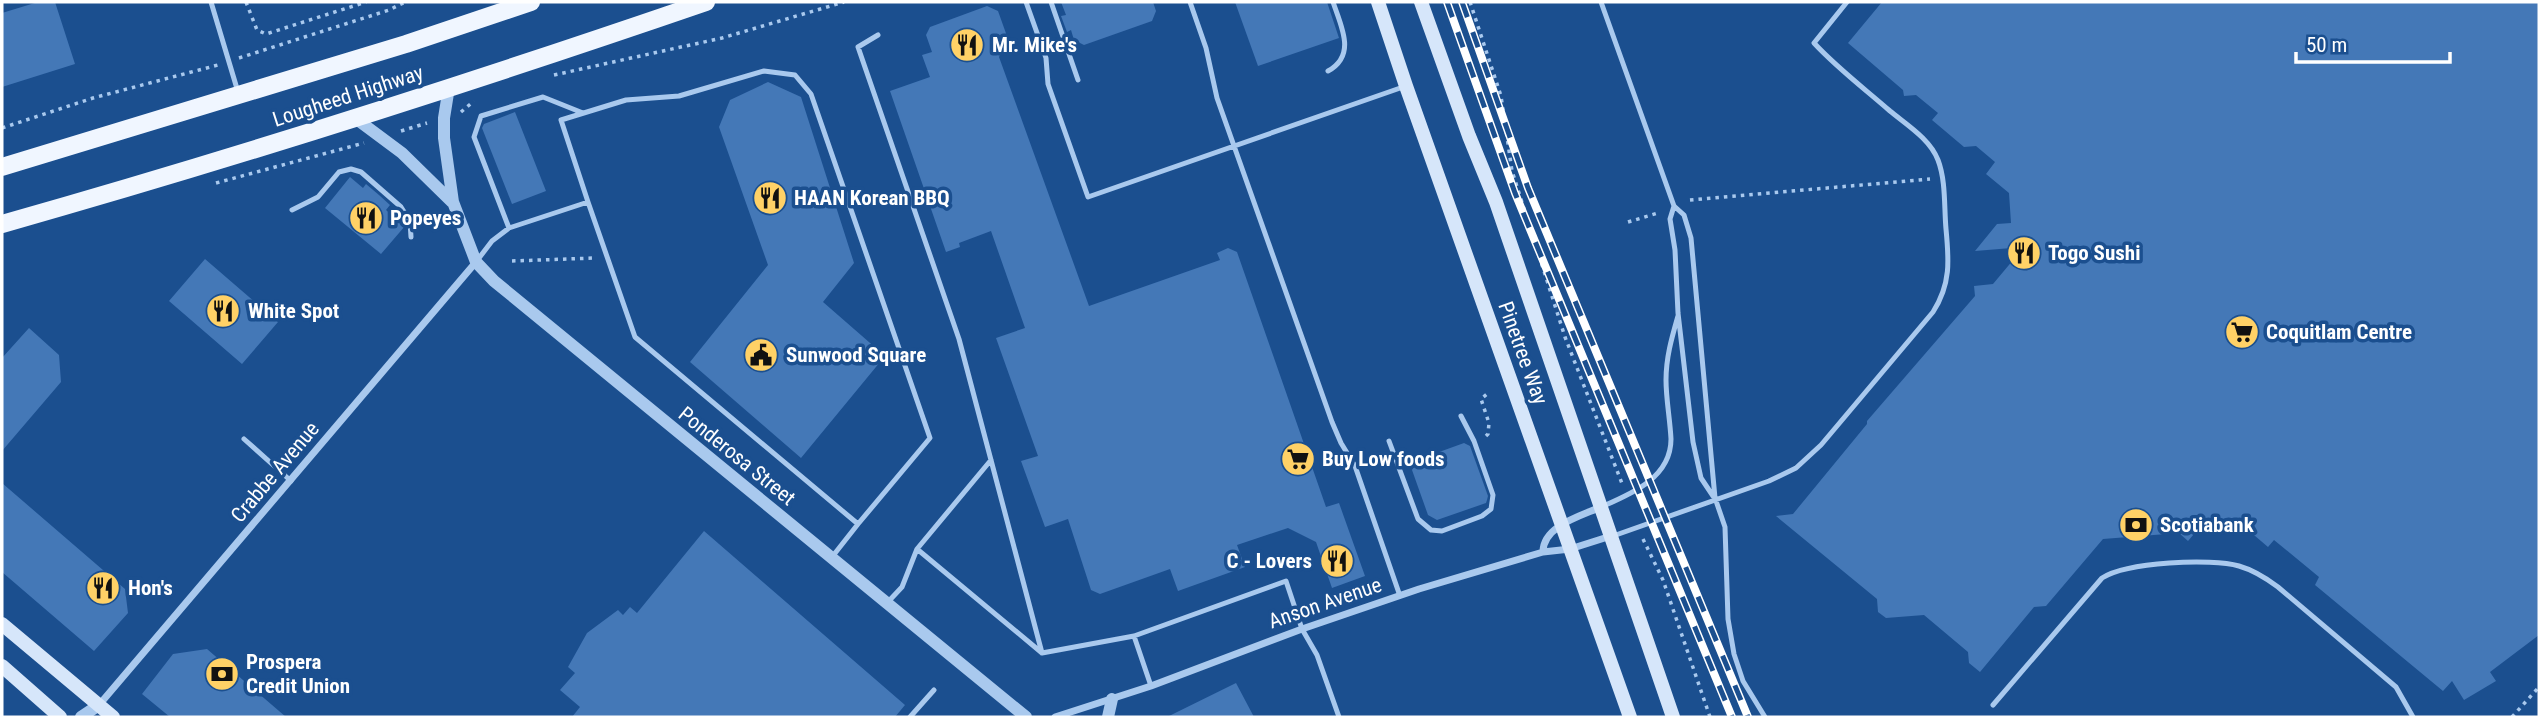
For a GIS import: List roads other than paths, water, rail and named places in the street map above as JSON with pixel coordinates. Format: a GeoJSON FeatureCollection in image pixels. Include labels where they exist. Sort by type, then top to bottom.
{"type":"FeatureCollection","features":[{"type":"Feature","properties":{"kind":"main road","name":"Lougheed Highway"},"geometry":{"type":"LineString","coordinates":[[2,167],[531,2]]}},
{"type":"Feature","properties":{"kind":"main road","name":"Lougheed Highway"},"geometry":{"type":"LineString","coordinates":[[2,224],[154,181],[355,118],[706,2]]}},
{"type":"Feature","properties":{"kind":"main road","name":"Pinetree Way"},"geometry":{"type":"LineString","coordinates":[[1378,2],[1630,717]]}},
{"type":"Feature","properties":{"kind":"main road","name":"Pinetree Way"},"geometry":{"type":"LineString","coordinates":[[1422,2],[1469,136],[1496,202],[1673,717]]}},
{"type":"Feature","properties":{"kind":"main road"},"geometry":{"type":"LineString","coordinates":[[2,624],[97,711],[113,717]]}},
{"type":"Feature","properties":{"kind":"main road"},"geometry":{"type":"LineString","coordinates":[[2,666],[60,717]]}},
{"type":"Feature","properties":{"kind":"street","name":"Ponderosa Street"},"geometry":{"type":"LineString","coordinates":[[449,88],[444,138],[453,202],[476,262],[494,281],[1026,717]]}},
{"type":"Feature","properties":{"kind":"street","name":"Ponderosa Street"},"geometry":{"type":"LineString","coordinates":[[355,118],[402,153],[453,202]]}},
{"type":"Feature","properties":{"kind":"street","name":"Crabbe Avenue"},"geometry":{"type":"LineString","coordinates":[[97,711],[476,262]]}},
{"type":"Feature","properties":{"kind":"street"},"geometry":{"type":"LineString","coordinates":[[1543,552],[1546,539],[1561,526],[1601,507]]}},
{"type":"Feature","properties":{"kind":"street","name":"Anson Avenue"},"geometry":{"type":"LineString","coordinates":[[1055,717],[1152,687],[1302,629],[1400,596],[1543,552],[1570,549],[1611,536]]}},
{"type":"Feature","properties":{"kind":"street"},"geometry":{"type":"LineString","coordinates":[[1108,717],[1112,699]]}},
{"type":"Feature","properties":{"kind":"street"},"geometry":{"type":"LineString","coordinates":[[81,717],[97,711]]}},
{"type":"Feature","properties":{"kind":"lane"},"geometry":{"type":"LineString","coordinates":[[211,2],[239,95]]}},
{"type":"Feature","properties":{"kind":"lane"},"geometry":{"type":"LineString","coordinates":[[1026,2],[1046,58],[1047,83],[1088,197],[1406,86]]}},
{"type":"Feature","properties":{"kind":"lane"},"geometry":{"type":"LineString","coordinates":[[1051,2],[1078,80]]}},
{"type":"Feature","properties":{"kind":"lane"},"geometry":{"type":"LineString","coordinates":[[1189,2],[1206,48],[1213,84],[1234,146],[1332,422],[1356,469],[1400,596]]}},
{"type":"Feature","properties":{"kind":"lane"},"geometry":{"type":"LineString","coordinates":[[1328,71],[1341,61],[1346,44],[1333,2]]}},
{"type":"Feature","properties":{"kind":"lane"},"geometry":{"type":"LineString","coordinates":[[1601,2],[1674,206],[1684,215],[1691,238],[1715,498],[1726,530],[1728,619],[1734,654],[1747,688],[1765,717]]}},
{"type":"Feature","properties":{"kind":"lane"},"geometry":{"type":"LineString","coordinates":[[1611,536],[1777,478],[1796,468],[1810,457],[1933,312],[1943,293],[1949,274],[1942,178],[1937,156],[1928,144],[1814,43],[1847,2]]}},
{"type":"Feature","properties":{"kind":"lane"},"geometry":{"type":"LineString","coordinates":[[878,35],[859,47],[959,339],[1042,653]]}},
{"type":"Feature","properties":{"kind":"lane"},"geometry":{"type":"LineString","coordinates":[[831,558],[930,438],[811,94],[794,75],[764,71],[679,96],[626,100],[561,120],[635,337],[858,524]]}},
{"type":"Feature","properties":{"kind":"lane"},"geometry":{"type":"LineString","coordinates":[[509,228],[474,137],[481,116],[543,97],[583,113]]}},
{"type":"Feature","properties":{"kind":"lane"},"geometry":{"type":"LineString","coordinates":[[292,210],[318,197],[339,172],[351,169],[361,172],[401,207],[410,221],[411,237]]}},
{"type":"Feature","properties":{"kind":"lane"},"geometry":{"type":"LineString","coordinates":[[476,262],[492,241],[509,228],[588,202]]}},
{"type":"Feature","properties":{"kind":"lane"},"geometry":{"type":"LineString","coordinates":[[1674,206],[1670,219],[1675,250],[1678,313],[1696,462],[1701,478],[1715,498]]}},
{"type":"Feature","properties":{"kind":"lane"},"geometry":{"type":"LineString","coordinates":[[1601,507],[1646,484],[1667,458],[1671,439],[1666,384],[1667,356],[1678,313]]}},
{"type":"Feature","properties":{"kind":"lane"},"geometry":{"type":"LineString","coordinates":[[1389,441],[1419,521],[1436,531],[1482,516],[1492,506],[1493,495],[1474,441],[1461,416]]}},
{"type":"Feature","properties":{"kind":"lane"},"geometry":{"type":"LineString","coordinates":[[244,439],[291,481]]}},
{"type":"Feature","properties":{"kind":"lane"},"geometry":{"type":"LineString","coordinates":[[887,603],[902,587],[917,549],[991,460]]}},
{"type":"Feature","properties":{"kind":"lane"},"geometry":{"type":"LineString","coordinates":[[917,549],[1042,653]]}},
{"type":"Feature","properties":{"kind":"lane"},"geometry":{"type":"LineString","coordinates":[[1993,705],[2102,578],[2124,569],[2213,562],[2242,566],[2278,587],[2396,687],[2413,717]]}},
{"type":"Feature","properties":{"kind":"lane"},"geometry":{"type":"LineString","coordinates":[[1042,653],[1134,636],[1286,581],[1302,629],[1317,655],[1339,717]]}},
{"type":"Feature","properties":{"kind":"lane"},"geometry":{"type":"LineString","coordinates":[[1134,636],[1152,687]]}},
{"type":"Feature","properties":{"kind":"lane"},"geometry":{"type":"LineString","coordinates":[[911,717],[933,690]]}},
{"type":"Feature","properties":{"kind":"railway"},"geometry":{"type":"LineString","coordinates":[[1447,2],[1515,193],[1732,717]]}},
{"type":"Feature","properties":{"kind":"railway"},"geometry":{"type":"LineString","coordinates":[[1462,2],[1528,188],[1748,717]]}},
{"type":"Feature","properties":{"kind":"place","name":"Mr. Mike's"},"geometry":{"type":"Point","coordinates":[967,45]}},
{"type":"Feature","properties":{"kind":"place","name":"HAAN Korean BBQ"},"geometry":{"type":"Point","coordinates":[770,198]}},
{"type":"Feature","properties":{"kind":"place","name":"Popeyes"},"geometry":{"type":"Point","coordinates":[366,218]}},
{"type":"Feature","properties":{"kind":"place","name":"Togo Sushi"},"geometry":{"type":"Point","coordinates":[2024,253]}},
{"type":"Feature","properties":{"kind":"place","name":"White Spot"},"geometry":{"type":"Point","coordinates":[223,311]}},
{"type":"Feature","properties":{"kind":"place","name":"Coquitlam Centre"},"geometry":{"type":"Point","coordinates":[2242,332]}},
{"type":"Feature","properties":{"kind":"place","name":"Sunwood Square"},"geometry":{"type":"Point","coordinates":[761,355]}},
{"type":"Feature","properties":{"kind":"place","name":"Buy Low foods"},"geometry":{"type":"Point","coordinates":[1298,459]}},
{"type":"Feature","properties":{"kind":"place","name":"Scotiabank"},"geometry":{"type":"Point","coordinates":[2136,525]}},
{"type":"Feature","properties":{"kind":"place","name":"C - Lovers"},"geometry":{"type":"Point","coordinates":[1337,561]}},
{"type":"Feature","properties":{"kind":"place","name":"Hon's"},"geometry":{"type":"Point","coordinates":[103,588]}},
{"type":"Feature","properties":{"kind":"place","name":"Prospera Credit Union"},"geometry":{"type":"Point","coordinates":[222,674]}}]}
